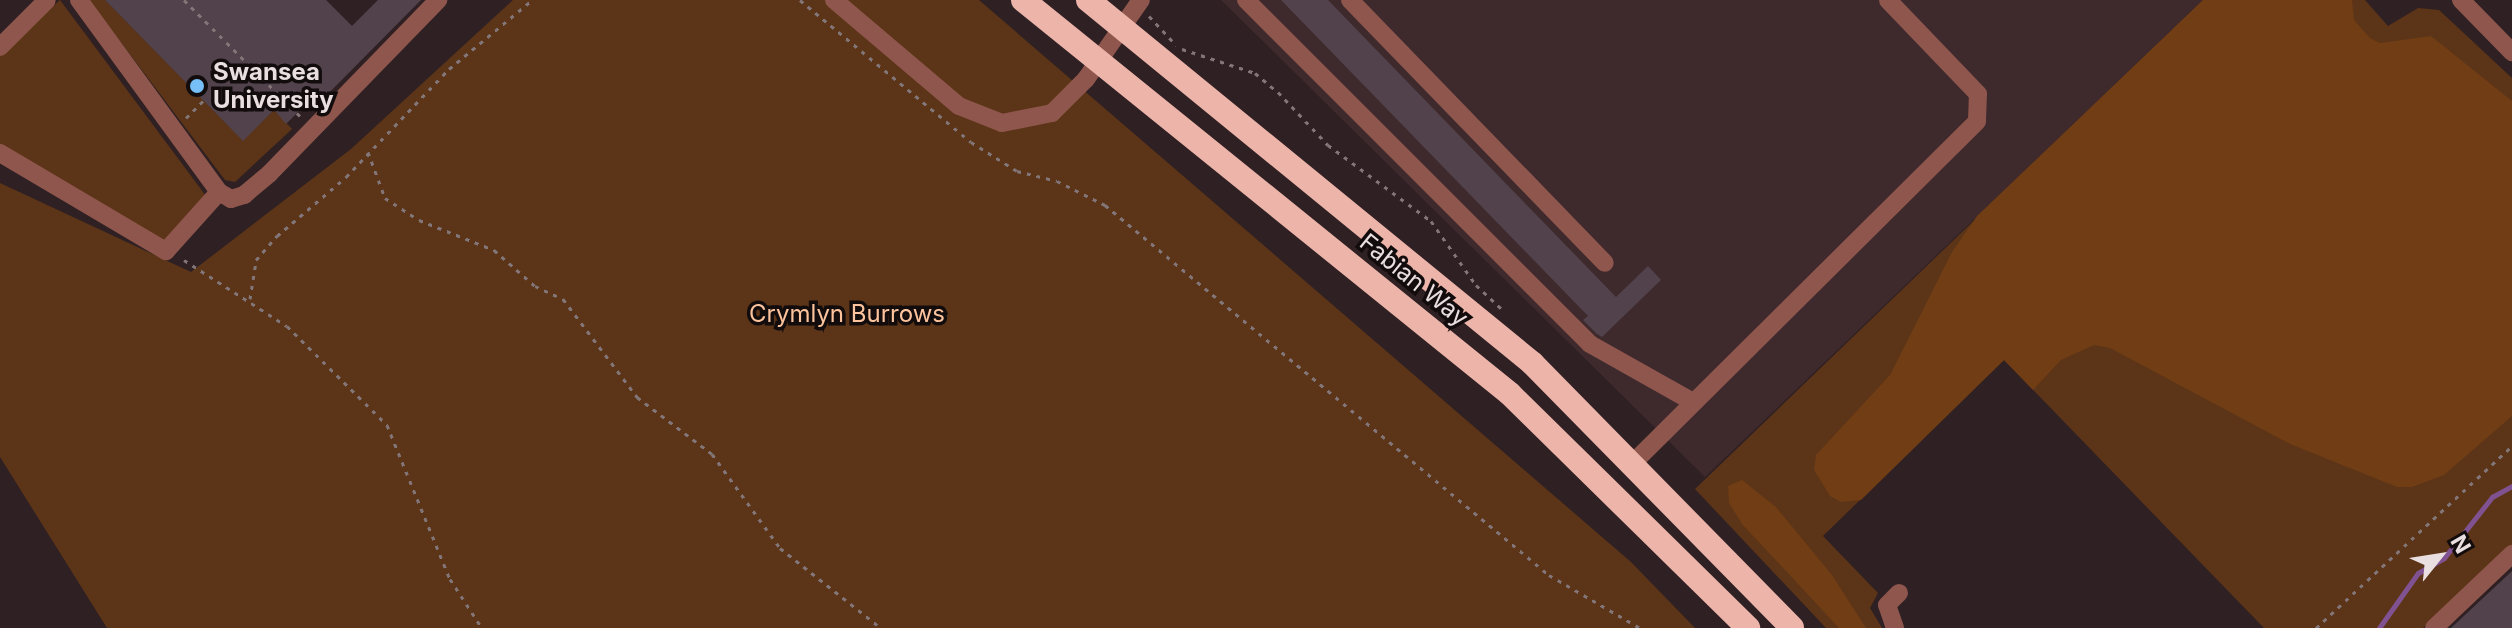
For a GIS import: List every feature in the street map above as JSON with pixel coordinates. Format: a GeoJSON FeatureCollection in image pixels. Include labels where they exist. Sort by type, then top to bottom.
{"type":"FeatureCollection","features":[{"type":"Feature","properties":{"kind":"highway","name":"Fabian Way"},"geometry":{"type":"LineString","coordinates":[[1023,0],[1510,394],[1748,628]]}},
{"type":"Feature","properties":{"kind":"highway","name":"Fabian Way"},"geometry":{"type":"LineString","coordinates":[[1088,0],[1532,363],[1792,628]]}},
{"type":"Feature","properties":{"kind":"street"},"geometry":{"type":"LineString","coordinates":[[0,47],[47,0]]}},
{"type":"Feature","properties":{"kind":"street"},"geometry":{"type":"LineString","coordinates":[[79,0],[219,192],[231,199],[244,195],[314,128],[436,2]]}},
{"type":"Feature","properties":{"kind":"street"},"geometry":{"type":"LineString","coordinates":[[834,0],[959,106],[1002,123],[1026,123],[1052,113],[1086,79],[1096,58],[1139,3]]}},
{"type":"Feature","properties":{"kind":"street"},"geometry":{"type":"LineString","coordinates":[[1246,0],[1590,344],[1693,402]]}},
{"type":"Feature","properties":{"kind":"street"},"geometry":{"type":"LineString","coordinates":[[1350,0],[1605,263]]}},
{"type":"Feature","properties":{"kind":"street"},"geometry":{"type":"LineString","coordinates":[[1632,464],[1977,121],[1978,94],[1888,0]]}},
{"type":"Feature","properties":{"kind":"street"},"geometry":{"type":"LineString","coordinates":[[2461,0],[2512,52]]}},
{"type":"Feature","properties":{"kind":"street"},"geometry":{"type":"LineString","coordinates":[[0,153],[166,251],[219,192]]}},
{"type":"Feature","properties":{"kind":"street"},"geometry":{"type":"LineString","coordinates":[[2434,628],[2512,554]]}},
{"type":"Feature","properties":{"kind":"street"},"geometry":{"type":"LineString","coordinates":[[1895,628],[1887,605],[1899,593]]}},
{"type":"Feature","properties":{"kind":"path"},"geometry":{"type":"LineString","coordinates":[[184,0],[314,128]]}},
{"type":"Feature","properties":{"kind":"path"},"geometry":{"type":"LineString","coordinates":[[250,300],[256,260],[449,69],[532,0]]}},
{"type":"Feature","properties":{"kind":"path"},"geometry":{"type":"LineString","coordinates":[[800,0],[971,142],[1017,171],[1057,181],[1105,205],[1549,575],[1640,628]]}},
{"type":"Feature","properties":{"kind":"path"},"geometry":{"type":"LineString","coordinates":[[174,130],[203,101]]}},
{"type":"Feature","properties":{"kind":"path"},"geometry":{"type":"LineString","coordinates":[[368,152],[385,198],[419,220],[494,250],[535,286],[563,299],[637,397],[712,454],[780,548],[881,628]]}},
{"type":"Feature","properties":{"kind":"path"},"geometry":{"type":"LineString","coordinates":[[166,251],[250,300],[287,326],[387,425],[450,579],[482,628]]}},
{"type":"Feature","properties":{"kind":"path"},"geometry":{"type":"LineString","coordinates":[[2316,628],[2512,446]]}},
{"type":"Feature","properties":{"kind":"shaded area"},"geometry":{"type":"Polygon","coordinates":[[[1221,0],[2203,0],[1705,477],[1221,0]]]}},
{"type":"Feature","properties":{"kind":"shaded area"},"geometry":{"type":"Polygon","coordinates":[[[2203,0],[2352,0],[2354,20],[2370,38],[2380,43],[2431,36],[2512,101],[2512,416],[2444,475],[2412,487],[2397,487],[2290,444],[2110,348],[2094,345],[2061,360],[2033,390],[2004,360],[1861,500],[1841,502],[1830,496],[1814,470],[1816,455],[1890,375],[1952,252],[1977,216],[2203,0]]]}},
{"type":"Feature","properties":{"kind":"shaded area"},"geometry":{"type":"Polygon","coordinates":[[[1742,480],[1776,507],[1832,575],[1866,628],[1839,628],[1742,524],[1729,503],[1728,486],[1742,480]]]}},
{"type":"Feature","properties":{"kind":"green space"},"geometry":{"type":"Polygon","coordinates":[[[60,0],[206,196],[164,243],[0,148],[0,55],[60,0]]]}},
{"type":"Feature","properties":{"kind":"green space"},"geometry":{"type":"Polygon","coordinates":[[[89,0],[105,0],[243,140],[274,110],[292,129],[235,182],[225,180],[89,0]]]}},
{"type":"Feature","properties":{"kind":"green space","name":"Crymlyn Burrows"},"geometry":{"type":"Polygon","coordinates":[[[513,0],[979,0],[1631,562],[1695,628],[107,628],[0,457],[0,183],[191,272],[351,149],[513,0]]]}},
{"type":"Feature","properties":{"kind":"green space"},"geometry":{"type":"Polygon","coordinates":[[[2203,0],[2365,0],[2388,26],[2418,8],[2439,10],[2512,78],[2512,545],[2423,628],[2264,628],[2004,360],[1823,536],[1878,593],[1870,608],[1882,628],[1826,628],[1695,489],[2203,0]]]}},
{"type":"Feature","properties":{"kind":"building"},"geometry":{"type":"Polygon","coordinates":[[[105,0],[326,0],[352,26],[378,0],[421,0],[310,112],[304,106],[286,124],[274,110],[243,141],[105,0]]]}},
{"type":"Feature","properties":{"kind":"building"},"geometry":{"type":"Polygon","coordinates":[[[1281,0],[1328,0],[1616,297],[1648,266],[1661,280],[1602,337],[1597,334],[1583,320],[1588,316],[1281,0]]]}},
{"type":"Feature","properties":{"kind":"building"},"geometry":{"type":"Polygon","coordinates":[[[2512,571],[2512,628],[2451,628],[2512,571]]]}},
{"type":"Feature","properties":{"kind":"waterway"},"geometry":{"type":"LineString","coordinates":[[2379,628],[2418,573],[2444,558],[2492,497],[2512,486]]}},
{"type":"Feature","properties":{"kind":"place","name":"Swansea University"},"geometry":{"type":"Point","coordinates":[197,86]}}]}
